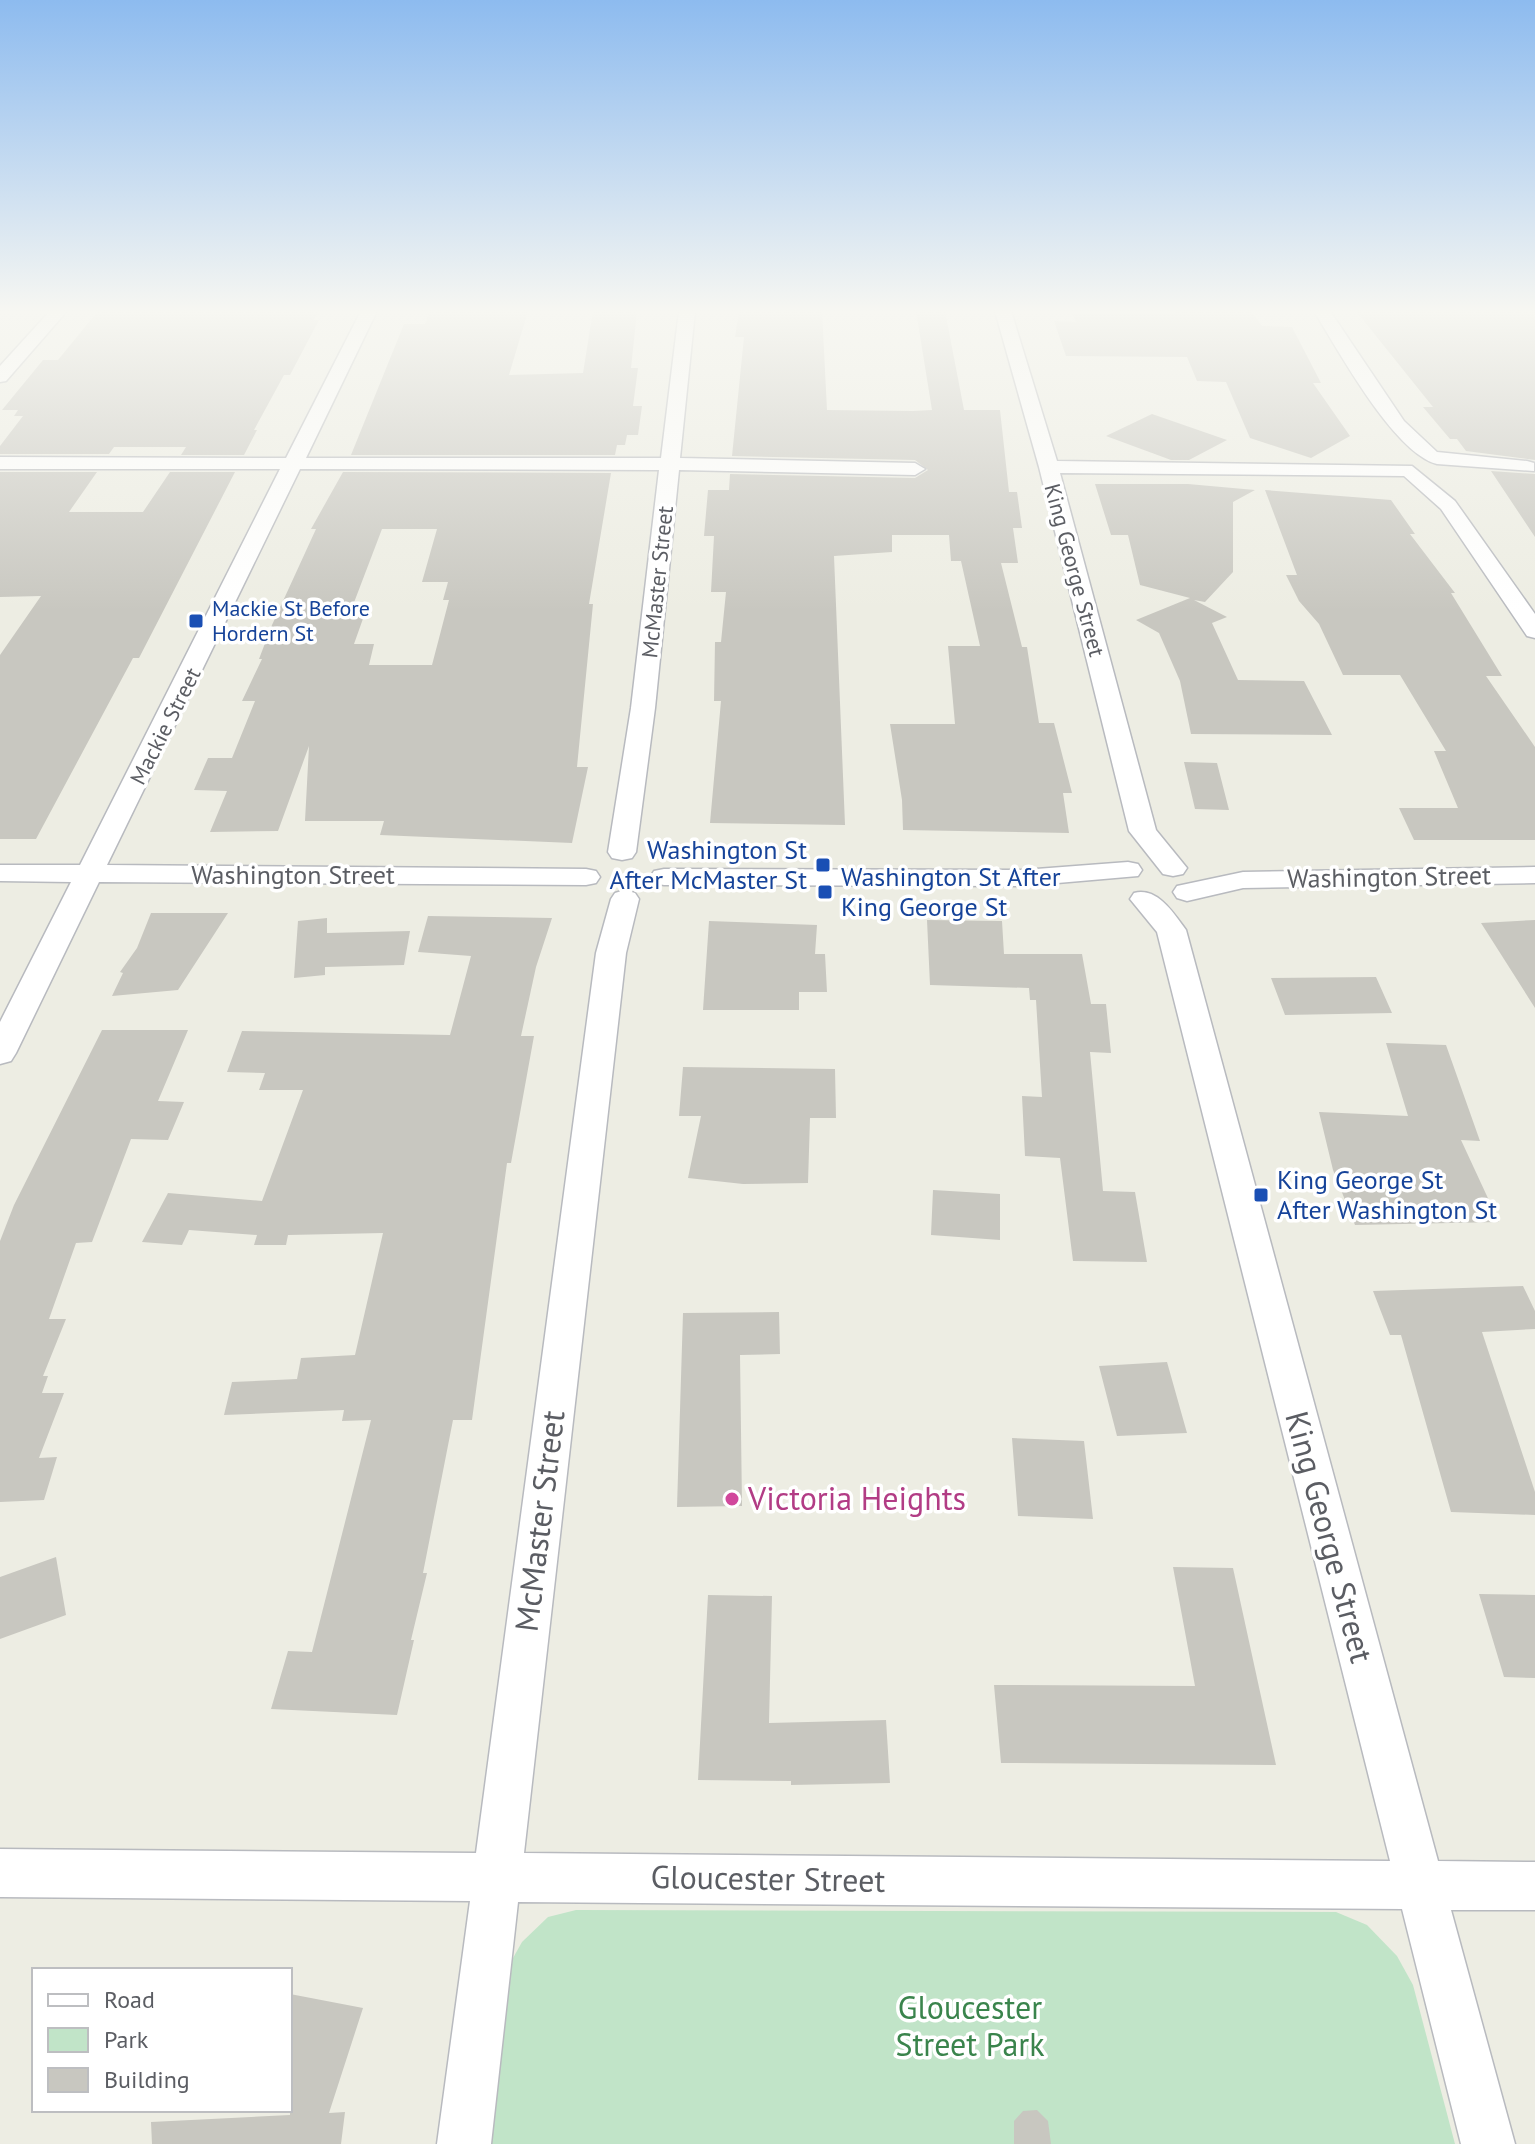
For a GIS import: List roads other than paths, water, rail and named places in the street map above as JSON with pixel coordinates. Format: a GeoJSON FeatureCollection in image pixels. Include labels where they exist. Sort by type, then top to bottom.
{"type":"FeatureCollection","features":[{"type":"Feature","properties":{"kind":"street","name":"Mackie Street"},"geometry":{"type":"LineString","coordinates":[[0,1053],[321,411]]}},
{"type":"Feature","properties":{"kind":"street","name":"McMaster Street"},"geometry":{"type":"LineString","coordinates":[[622,852],[643,708],[675,411]]}},
{"type":"Feature","properties":{"kind":"street","name":"King George Street"},"geometry":{"type":"LineString","coordinates":[[1033,411],[1143,831],[1179,892],[1419,1885],[1488,2144]]}},
{"type":"Feature","properties":{"kind":"street"},"geometry":{"type":"LineString","coordinates":[[1388,411],[1397,425],[1440,464],[1448,505]]}},
{"type":"Feature","properties":{"kind":"street"},"geometry":{"type":"LineString","coordinates":[[1397,425],[1405,465],[1448,505],[1535,631]]}},
{"type":"Feature","properties":{"kind":"street"},"geometry":{"type":"LineString","coordinates":[[0,463],[669,464],[915,469]]}},
{"type":"Feature","properties":{"kind":"street"},"geometry":{"type":"LineString","coordinates":[[1049,467],[1332,468],[1440,464],[1531,467]]}},
{"type":"Feature","properties":{"kind":"street","name":"King George Street"},"geometry":{"type":"LineString","coordinates":[[1143,831],[1135,882],[1179,892]]}},
{"type":"Feature","properties":{"kind":"street"},"geometry":{"type":"LineString","coordinates":[[622,852],[650,856],[661,865],[664,877],[655,889],[625,899],[597,893],[586,877],[596,861],[622,852]]}},
{"type":"Feature","properties":{"kind":"street","name":"Washington Street"},"geometry":{"type":"LineString","coordinates":[[1135,882],[1154,863],[1179,892],[1243,880],[1535,875]]}},
{"type":"Feature","properties":{"kind":"street","name":"Washington Street"},"geometry":{"type":"LineString","coordinates":[[0,873],[586,877]]}},
{"type":"Feature","properties":{"kind":"street"},"geometry":{"type":"LineString","coordinates":[[664,877],[1074,876],[1135,882]]}},
{"type":"Feature","properties":{"kind":"street","name":"McMaster Street"},"geometry":{"type":"LineString","coordinates":[[464,2144],[611,953],[625,899]]}},
{"type":"Feature","properties":{"kind":"street","name":"Gloucester Street"},"geometry":{"type":"LineString","coordinates":[[0,1873],[1535,1886]]}},
{"type":"Feature","properties":{"kind":"place","name":"Mackie St Before Hordern St"},"geometry":{"type":"Point","coordinates":[196,621]}},
{"type":"Feature","properties":{"kind":"place","name":"Washington St After McMaster St"},"geometry":{"type":"Point","coordinates":[823,865]}},
{"type":"Feature","properties":{"kind":"place","name":"Washington St After King George St"},"geometry":{"type":"Point","coordinates":[825,892]}},
{"type":"Feature","properties":{"kind":"place","name":"King George St After Washington St"},"geometry":{"type":"Point","coordinates":[1261,1195]}},
{"type":"Feature","properties":{"kind":"place","name":"Victoria Heights"},"geometry":{"type":"Point","coordinates":[732,1499]}},
{"type":"Feature","properties":{"kind":"park label","name":"Gloucester Street Park"},"geometry":{"type":"Point","coordinates":[970,2026]}}]}
